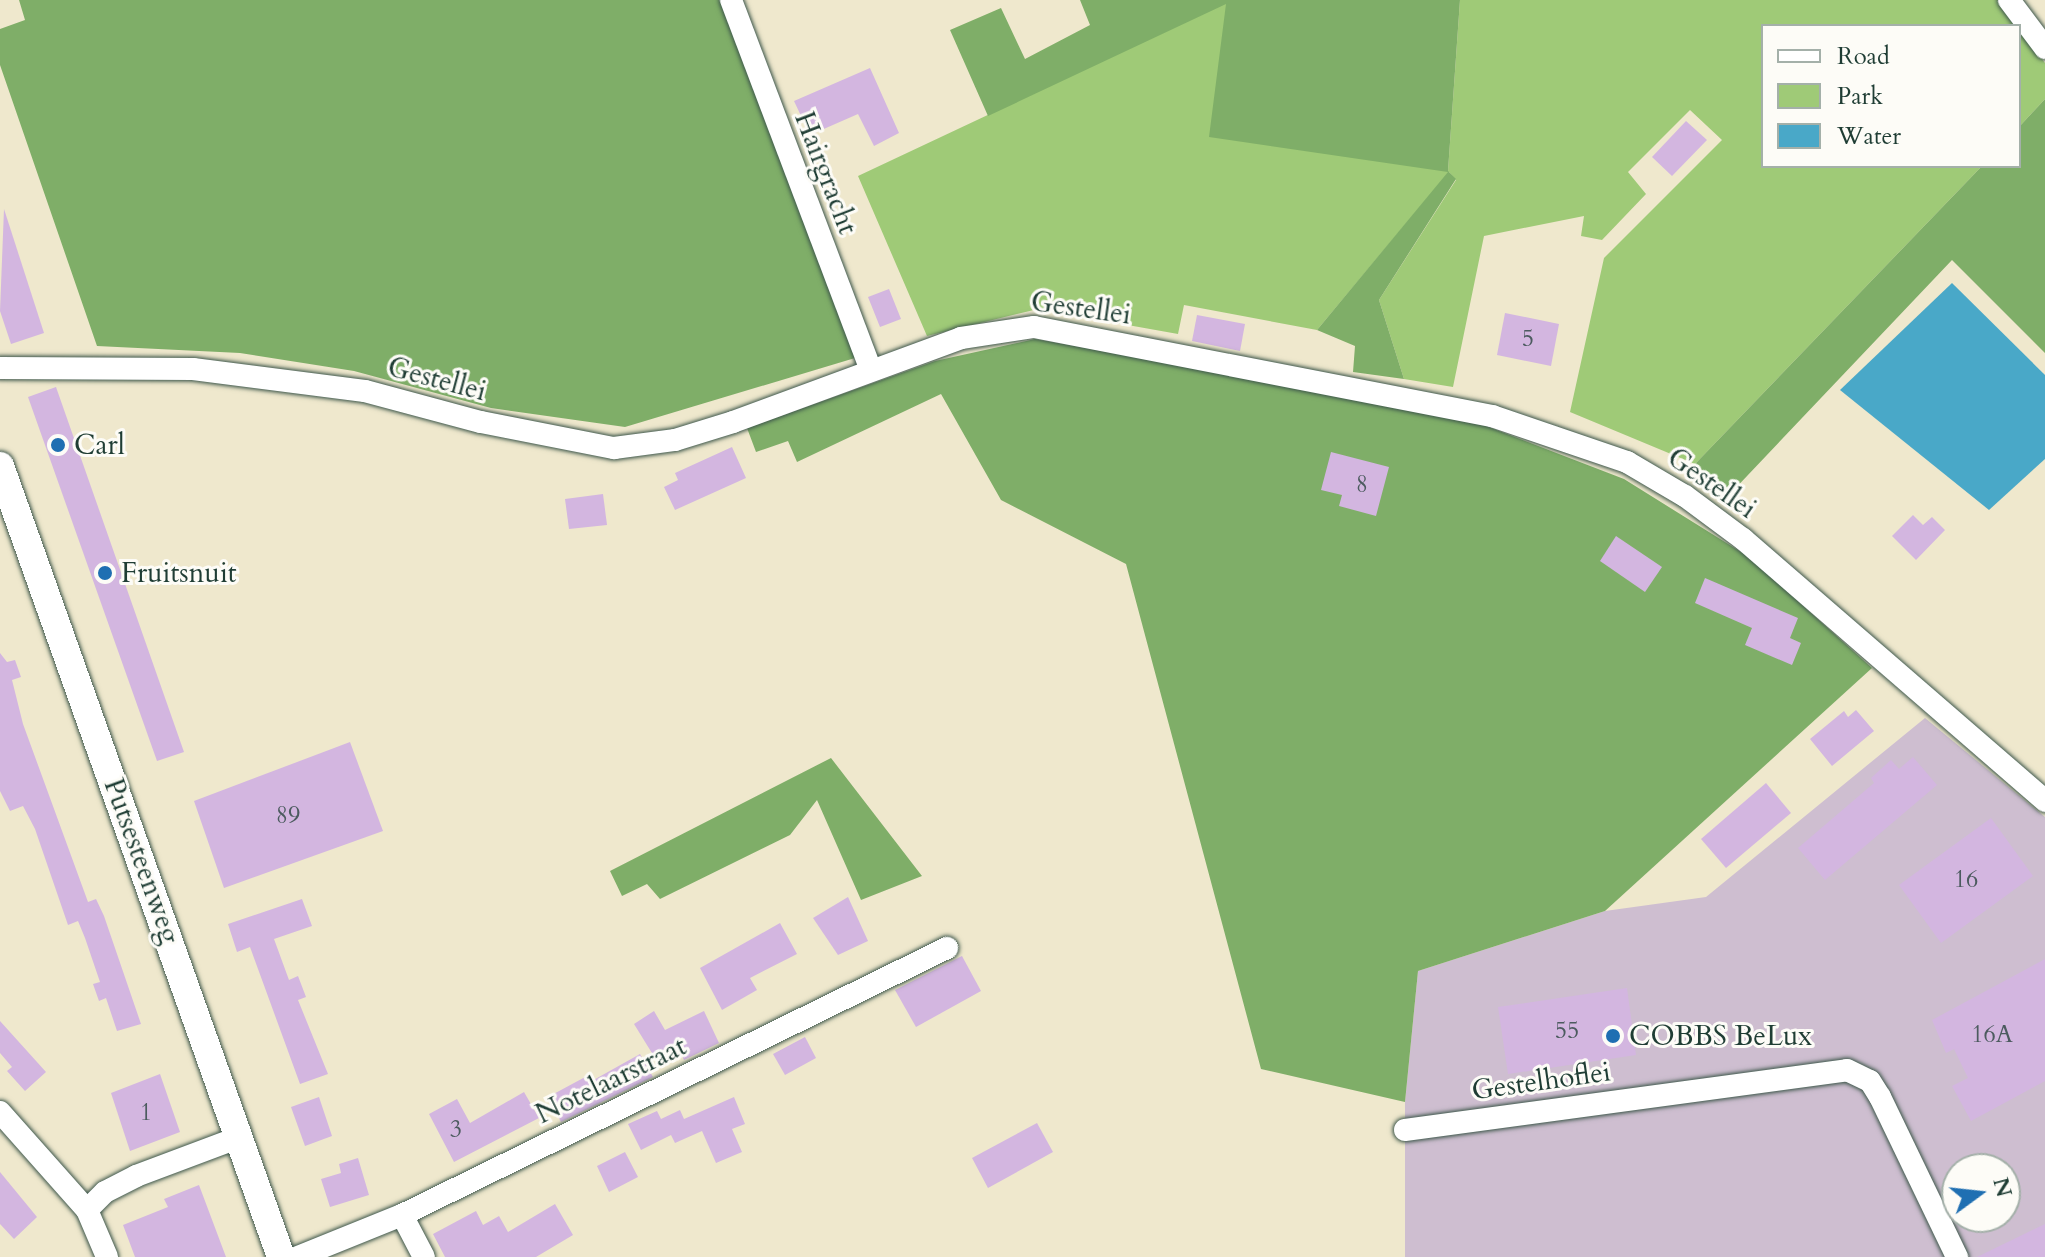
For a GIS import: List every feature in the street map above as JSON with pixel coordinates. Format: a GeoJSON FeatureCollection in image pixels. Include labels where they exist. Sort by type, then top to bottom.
{"type":"FeatureCollection","features":[{"type":"Feature","properties":{"kind":"main road","name":"Putsesteenweg"},"geometry":{"type":"LineString","coordinates":[[0,466],[281,1257]]}},
{"type":"Feature","properties":{"kind":"street","name":"Hairgracht"},"geometry":{"type":"LineString","coordinates":[[731,0],[870,367]]}},
{"type":"Feature","properties":{"kind":"street"},"geometry":{"type":"LineString","coordinates":[[2009,0],[2045,48]]}},
{"type":"Feature","properties":{"kind":"street","name":"Gestellei"},"geometry":{"type":"LineString","coordinates":[[0,368],[193,369],[333,387],[614,448],[675,440],[733,422],[870,367],[961,338],[1034,327],[1492,416],[1560,435],[1627,462],[1685,496],[1743,539],[2045,801]]}},
{"type":"Feature","properties":{"kind":"street","name":"Notelaarstraat"},"geometry":{"type":"LineString","coordinates":[[298,1257],[402,1215],[947,948]]}},
{"type":"Feature","properties":{"kind":"street","name":"Gestelhoflei"},"geometry":{"type":"LineString","coordinates":[[1405,1130],[1847,1070],[1870,1081],[1880,1097],[1957,1257]]}},
{"type":"Feature","properties":{"kind":"street"},"geometry":{"type":"LineString","coordinates":[[0,1112],[87,1210],[107,1257]]}},
{"type":"Feature","properties":{"kind":"street"},"geometry":{"type":"LineString","coordinates":[[87,1210],[105,1192],[136,1176],[240,1137]]}},
{"type":"Feature","properties":{"kind":"street"},"geometry":{"type":"LineString","coordinates":[[402,1215],[424,1257]]}},
{"type":"Feature","properties":{"kind":"shaded area"},"geometry":{"type":"Polygon","coordinates":[[[1925,718],[2045,817],[2045,1257],[1405,1257],[1405,1102],[1418,971],[1605,911],[1706,897],[1925,718]]]}},
{"type":"Feature","properties":{"kind":"green space"},"geometry":{"type":"Polygon","coordinates":[[[19,0],[727,0],[855,358],[625,427],[491,408],[354,371],[240,353],[97,346],[0,65],[0,29],[25,20],[19,0]]]}},
{"type":"Feature","properties":{"kind":"green space"},"geometry":{"type":"Polygon","coordinates":[[[1080,0],[1460,0],[1448,171],[1456,179],[1379,300],[1404,379],[1353,372],[1355,346],[1317,330],[1448,172],[1209,137],[1226,4],[988,116],[950,30],[1001,8],[1025,59],[1090,25],[1080,0]]]}},
{"type":"Feature","properties":{"kind":"green space"},"geometry":{"type":"Polygon","coordinates":[[[1460,0],[1998,0],[2016,24],[1761,24],[1761,168],[1980,168],[1695,464],[1570,412],[1604,258],[1722,140],[1690,110],[1628,172],[1646,194],[1602,240],[1581,236],[1584,216],[1484,236],[1453,387],[1404,379],[1379,300],[1456,180],[1449,172],[1317,330],[1184,305],[1178,334],[1038,309],[927,336],[858,176],[1226,3],[1448,171],[1460,0]]]}},
{"type":"Feature","properties":{"kind":"green space"},"geometry":{"type":"Polygon","coordinates":[[[2021,31],[2045,63],[2045,99],[2021,125],[2021,31]]]}},
{"type":"Feature","properties":{"kind":"green space"},"geometry":{"type":"Polygon","coordinates":[[[2045,99],[2045,353],[1952,260],[1729,495],[1695,464],[1980,168],[2021,168],[2021,125],[2045,99]]]}},
{"type":"Feature","properties":{"kind":"green space"},"geometry":{"type":"Polygon","coordinates":[[[1035,339],[1341,393],[1486,426],[1624,479],[1749,557],[1872,668],[1605,911],[1418,971],[1405,1102],[1261,1069],[1126,564],[1001,500],[941,394],[797,462],[788,441],[756,452],[747,428],[935,361],[1035,339]]]}},
{"type":"Feature","properties":{"kind":"green space"},"geometry":{"type":"Polygon","coordinates":[[[831,758],[922,876],[861,900],[817,800],[790,835],[660,899],[647,884],[622,896],[610,871],[831,758]]]}},
{"type":"Feature","properties":{"kind":"water"},"geometry":{"type":"Polygon","coordinates":[[[1952,283],[2045,375],[2045,459],[1989,510],[1840,390],[1952,283]]]}},
{"type":"Feature","properties":{"kind":"building"},"geometry":{"type":"Polygon","coordinates":[[[870,68],[899,133],[874,146],[858,114],[810,135],[794,101],[870,68]]]}},
{"type":"Feature","properties":{"kind":"building"},"geometry":{"type":"Polygon","coordinates":[[[1686,121],[1707,140],[1672,176],[1652,157],[1686,121]]]}},
{"type":"Feature","properties":{"kind":"building"},"geometry":{"type":"Polygon","coordinates":[[[4,209],[44,333],[11,344],[0,311],[4,209]]]}},
{"type":"Feature","properties":{"kind":"building"},"geometry":{"type":"Polygon","coordinates":[[[889,289],[901,319],[880,327],[868,297],[889,289]]]}},
{"type":"Feature","properties":{"kind":"building"},"geometry":{"type":"Polygon","coordinates":[[[1505,313],[1559,324],[1551,366],[1497,355],[1505,313]]]}},
{"type":"Feature","properties":{"kind":"building"},"geometry":{"type":"Polygon","coordinates":[[[1197,315],[1245,324],[1240,351],[1192,341],[1197,315]]]}},
{"type":"Feature","properties":{"kind":"building"},"geometry":{"type":"Polygon","coordinates":[[[56,387],[184,752],[157,761],[28,397],[56,387]]]}},
{"type":"Feature","properties":{"kind":"building"},"geometry":{"type":"Polygon","coordinates":[[[732,447],[746,478],[675,510],[664,487],[678,480],[675,473],[732,447]]]}},
{"type":"Feature","properties":{"kind":"building"},"geometry":{"type":"Polygon","coordinates":[[[1331,452],[1389,467],[1376,516],[1339,506],[1342,495],[1321,490],[1331,452]]]}},
{"type":"Feature","properties":{"kind":"building"},"geometry":{"type":"Polygon","coordinates":[[[603,494],[607,525],[569,529],[565,499],[603,494]]]}},
{"type":"Feature","properties":{"kind":"building"},"geometry":{"type":"Polygon","coordinates":[[[1913,515],[1923,525],[1932,517],[1945,530],[1916,560],[1892,536],[1913,515]]]}},
{"type":"Feature","properties":{"kind":"building"},"geometry":{"type":"Polygon","coordinates":[[[1616,536],[1662,567],[1645,592],[1600,561],[1616,536]]]}},
{"type":"Feature","properties":{"kind":"building"},"geometry":{"type":"Polygon","coordinates":[[[1705,578],[1798,618],[1790,638],[1801,643],[1792,665],[1745,645],[1752,628],[1695,603],[1705,578]]]}},
{"type":"Feature","properties":{"kind":"building"},"geometry":{"type":"Polygon","coordinates":[[[0,653],[7,662],[15,660],[21,677],[12,680],[23,724],[88,902],[96,899],[104,916],[141,1024],[117,1031],[106,998],[99,1001],[93,984],[100,982],[78,921],[68,925],[35,829],[23,806],[10,811],[0,791],[0,653]]]}},
{"type":"Feature","properties":{"kind":"building"},"geometry":{"type":"Polygon","coordinates":[[[1856,710],[1874,731],[1832,766],[1810,739],[1844,711],[1848,717],[1856,710]]]}},
{"type":"Feature","properties":{"kind":"building"},"geometry":{"type":"Polygon","coordinates":[[[350,742],[383,831],[224,888],[194,801],[350,742]]]}},
{"type":"Feature","properties":{"kind":"building"},"geometry":{"type":"Polygon","coordinates":[[[1913,757],[1937,785],[1825,880],[1798,848],[1874,783],[1871,778],[1891,760],[1899,769],[1913,757]]]}},
{"type":"Feature","properties":{"kind":"building"},"geometry":{"type":"Polygon","coordinates":[[[1766,783],[1791,813],[1726,868],[1701,839],[1766,783]]]}},
{"type":"Feature","properties":{"kind":"building"},"geometry":{"type":"Polygon","coordinates":[[[1991,818],[2033,876],[1941,943],[1899,885],[1991,818]]]}},
{"type":"Feature","properties":{"kind":"building"},"geometry":{"type":"Polygon","coordinates":[[[848,897],[868,941],[838,955],[813,918],[848,897]]]}},
{"type":"Feature","properties":{"kind":"building"},"geometry":{"type":"Polygon","coordinates":[[[302,899],[312,926],[274,939],[289,980],[298,976],[306,997],[298,1000],[328,1074],[300,1084],[250,947],[237,952],[228,924],[302,899]]]}},
{"type":"Feature","properties":{"kind":"building"},"geometry":{"type":"Polygon","coordinates":[[[780,923],[797,954],[750,978],[757,990],[722,1010],[700,968],[780,923]]]}},
{"type":"Feature","properties":{"kind":"building"},"geometry":{"type":"Polygon","coordinates":[[[962,956],[981,991],[916,1027],[895,990],[962,956]]]}},
{"type":"Feature","properties":{"kind":"building"},"geometry":{"type":"Polygon","coordinates":[[[2045,959],[2045,1081],[1971,1121],[1952,1086],[1968,1078],[1954,1049],[1946,1053],[1932,1020],[2045,959]]]}},
{"type":"Feature","properties":{"kind":"building"},"geometry":{"type":"Polygon","coordinates":[[[1627,988],[1636,1055],[1508,1074],[1498,1007],[1627,988]]]}},
{"type":"Feature","properties":{"kind":"building"},"geometry":{"type":"Polygon","coordinates":[[[654,1011],[665,1030],[704,1011],[719,1043],[684,1060],[677,1045],[655,1058],[634,1024],[654,1011]]]}},
{"type":"Feature","properties":{"kind":"building"},"geometry":{"type":"Polygon","coordinates":[[[0,1021],[46,1072],[25,1091],[7,1071],[12,1067],[0,1053],[0,1021]]]}},
{"type":"Feature","properties":{"kind":"building"},"geometry":{"type":"Polygon","coordinates":[[[805,1037],[816,1058],[785,1075],[773,1054],[805,1037]]]}},
{"type":"Feature","properties":{"kind":"building"},"geometry":{"type":"Polygon","coordinates":[[[640,1054],[653,1077],[561,1122],[548,1097],[587,1076],[590,1082],[640,1054]]]}},
{"type":"Feature","properties":{"kind":"building"},"geometry":{"type":"Polygon","coordinates":[[[160,1074],[180,1132],[130,1151],[111,1093],[160,1074]]]}},
{"type":"Feature","properties":{"kind":"building"},"geometry":{"type":"Polygon","coordinates":[[[524,1092],[539,1118],[454,1162],[429,1114],[457,1099],[470,1123],[524,1092]]]}},
{"type":"Feature","properties":{"kind":"building"},"geometry":{"type":"Polygon","coordinates":[[[319,1097],[332,1136],[305,1146],[291,1107],[319,1097]]]}},
{"type":"Feature","properties":{"kind":"building"},"geometry":{"type":"Polygon","coordinates":[[[734,1097],[745,1124],[732,1129],[742,1152],[716,1163],[702,1131],[675,1143],[671,1135],[641,1150],[628,1124],[657,1111],[661,1119],[680,1110],[684,1119],[734,1097]]]}},
{"type":"Feature","properties":{"kind":"building"},"geometry":{"type":"Polygon","coordinates":[[[1037,1123],[1053,1152],[988,1188],[972,1158],[1037,1123]]]}},
{"type":"Feature","properties":{"kind":"building"},"geometry":{"type":"Polygon","coordinates":[[[625,1152],[638,1177],[609,1192],[597,1166],[625,1152]]]}},
{"type":"Feature","properties":{"kind":"building"},"geometry":{"type":"Polygon","coordinates":[[[358,1158],[369,1195],[330,1207],[321,1179],[341,1173],[339,1164],[358,1158]]]}},
{"type":"Feature","properties":{"kind":"building"},"geometry":{"type":"Polygon","coordinates":[[[0,1172],[37,1217],[14,1239],[0,1224],[0,1172]]]}},
{"type":"Feature","properties":{"kind":"building"},"geometry":{"type":"Polygon","coordinates":[[[199,1185],[226,1257],[135,1257],[123,1225],[168,1207],[164,1199],[199,1185]]]}},
{"type":"Feature","properties":{"kind":"building"},"geometry":{"type":"Polygon","coordinates":[[[555,1204],[573,1235],[536,1257],[445,1257],[433,1234],[476,1211],[483,1225],[499,1216],[508,1232],[555,1204]]]}},
{"type":"Feature","properties":{"kind":"building"},"geometry":{"type":"Polygon","coordinates":[[[2045,1224],[2045,1257],[1977,1257],[2045,1224]]]}},
{"type":"Feature","properties":{"kind":"place","name":"Carl"},"geometry":{"type":"Point","coordinates":[58,445]}},
{"type":"Feature","properties":{"kind":"place","name":"Fruitsnuit"},"geometry":{"type":"Point","coordinates":[105,573]}},
{"type":"Feature","properties":{"kind":"place","name":"COBBS BeLux"},"geometry":{"type":"Point","coordinates":[1613,1036]}}]}
